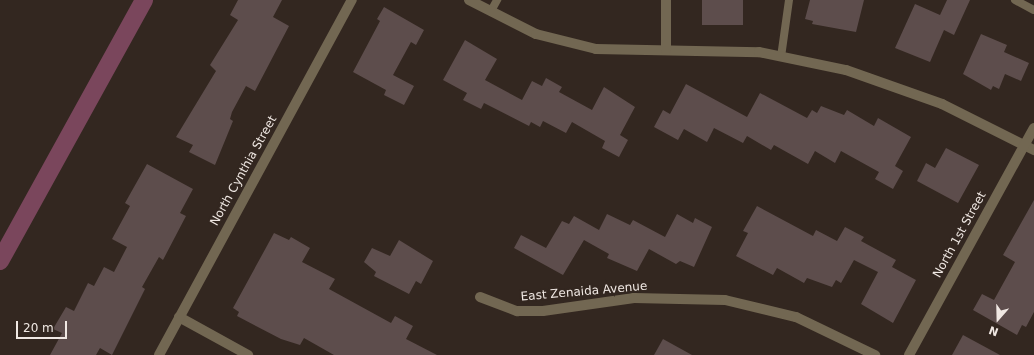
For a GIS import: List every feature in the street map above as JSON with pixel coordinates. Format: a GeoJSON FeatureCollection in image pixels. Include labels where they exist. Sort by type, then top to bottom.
{"type":"FeatureCollection","features":[{"type":"Feature","properties":{"kind":"street","name":"North Cynthia Street"},"geometry":{"type":"LineString","coordinates":[[159,355],[352,0]]}},
{"type":"Feature","properties":{"kind":"street"},"geometry":{"type":"LineString","coordinates":[[469,0],[536,34],[596,49],[759,52],[846,70],[894,85],[942,104],[1034,150]]}},
{"type":"Feature","properties":{"kind":"street"},"geometry":{"type":"LineString","coordinates":[[666,0],[666,50]]}},
{"type":"Feature","properties":{"kind":"street","name":"North 1st Street"},"geometry":{"type":"LineString","coordinates":[[909,355],[1034,128]]}},
{"type":"Feature","properties":{"kind":"street","name":"East Zenaida Avenue"},"geometry":{"type":"LineString","coordinates":[[480,297],[517,311],[544,311],[634,298],[725,300],[796,317],[875,355]]}},
{"type":"Feature","properties":{"kind":"street"},"geometry":{"type":"LineString","coordinates":[[179,317],[248,355]]}},
{"type":"Feature","properties":{"kind":"lane"},"geometry":{"type":"LineString","coordinates":[[491,11],[497,0]]}},
{"type":"Feature","properties":{"kind":"lane"},"geometry":{"type":"LineString","coordinates":[[781,57],[789,0]]}},
{"type":"Feature","properties":{"kind":"lane"},"geometry":{"type":"LineString","coordinates":[[1015,0],[1034,10]]}},
{"type":"Feature","properties":{"kind":"building"},"geometry":{"type":"Polygon","coordinates":[[[238,0],[282,0],[273,17],[289,26],[255,91],[246,86],[232,112],[230,119],[233,121],[215,165],[189,152],[193,145],[176,137],[216,71],[210,65],[238,20],[230,15],[238,0]]]}},
{"type":"Feature","properties":{"kind":"building"},"geometry":{"type":"Polygon","coordinates":[[[702,0],[743,0],[743,25],[702,25],[702,0]]]}},
{"type":"Feature","properties":{"kind":"building"},"geometry":{"type":"Polygon","coordinates":[[[810,0],[864,0],[856,32],[812,24],[813,21],[805,19],[810,0]]]}},
{"type":"Feature","properties":{"kind":"building"},"geometry":{"type":"Polygon","coordinates":[[[947,0],[970,0],[954,35],[944,30],[930,62],[895,48],[915,4],[940,15],[947,0]]]}},
{"type":"Feature","properties":{"kind":"building"},"geometry":{"type":"Polygon","coordinates":[[[384,7],[424,30],[416,45],[411,42],[393,75],[414,86],[404,105],[384,95],[386,90],[353,72],[380,21],[377,19],[384,7]]]}},
{"type":"Feature","properties":{"kind":"building"},"geometry":{"type":"Polygon","coordinates":[[[981,34],[1007,45],[1004,52],[1029,63],[1021,81],[1005,74],[999,89],[993,86],[991,90],[963,74],[981,34]]]}},
{"type":"Feature","properties":{"kind":"building"},"geometry":{"type":"Polygon","coordinates":[[[465,40],[497,59],[485,80],[522,100],[532,81],[542,86],[546,78],[562,87],[559,92],[592,110],[604,87],[635,107],[620,135],[628,140],[619,157],[602,148],[605,141],[572,122],[566,133],[543,121],[540,127],[531,122],[529,126],[484,103],[481,109],[463,100],[467,93],[443,80],[465,40]]]}},
{"type":"Feature","properties":{"kind":"building"},"geometry":{"type":"Polygon","coordinates":[[[686,84],[747,117],[760,93],[807,118],[812,110],[817,113],[821,106],[844,115],[847,110],[874,126],[878,118],[911,137],[895,166],[903,171],[893,189],[875,179],[879,172],[841,151],[835,163],[815,151],[808,164],[774,145],[771,150],[747,136],[743,143],[714,128],[707,142],[684,129],[678,140],[654,127],[663,110],[670,114],[686,84]]]}},
{"type":"Feature","properties":{"kind":"building"},"geometry":{"type":"Polygon","coordinates":[[[946,148],[979,165],[958,203],[917,181],[926,163],[935,168],[946,148]]]}},
{"type":"Feature","properties":{"kind":"building"},"geometry":{"type":"Polygon","coordinates":[[[147,164],[193,189],[180,213],[186,216],[163,260],[159,257],[142,287],[145,289],[112,355],[100,348],[96,355],[50,355],[62,333],[53,329],[66,307],[74,311],[88,283],[94,286],[104,267],[114,272],[127,247],[112,239],[130,206],[125,203],[147,164]]]}},
{"type":"Feature","properties":{"kind":"building"},"geometry":{"type":"Polygon","coordinates":[[[1034,200],[1034,312],[1026,327],[1022,325],[1017,335],[973,310],[982,294],[994,300],[1015,262],[1003,255],[1034,200]]]}},
{"type":"Feature","properties":{"kind":"building"},"geometry":{"type":"Polygon","coordinates":[[[757,206],[813,236],[816,230],[837,241],[845,227],[864,237],[861,241],[896,260],[892,267],[916,280],[893,323],[861,304],[878,272],[854,260],[841,283],[836,280],[832,287],[807,278],[804,283],[777,268],[773,275],[736,256],[748,233],[743,231],[757,206]]]}},
{"type":"Feature","properties":{"kind":"building"},"geometry":{"type":"Polygon","coordinates":[[[607,214],[630,225],[633,220],[665,237],[677,214],[693,223],[695,218],[712,227],[694,267],[680,261],[676,264],[649,249],[637,271],[607,258],[609,254],[584,240],[563,275],[514,248],[521,235],[546,248],[562,221],[569,224],[574,216],[599,230],[607,214]]]}},
{"type":"Feature","properties":{"kind":"building"},"geometry":{"type":"Polygon","coordinates":[[[274,233],[289,240],[291,237],[310,248],[302,262],[335,279],[329,289],[391,323],[395,316],[413,326],[406,339],[437,355],[334,355],[304,338],[300,345],[281,339],[237,316],[239,312],[233,308],[274,233]]]}},
{"type":"Feature","properties":{"kind":"building"},"geometry":{"type":"Polygon","coordinates":[[[399,240],[433,261],[421,284],[416,281],[409,294],[374,276],[376,272],[364,262],[372,248],[390,256],[399,240]]]}},
{"type":"Feature","properties":{"kind":"building"},"geometry":{"type":"Polygon","coordinates":[[[963,335],[1000,355],[952,355],[963,335]]]}},
{"type":"Feature","properties":{"kind":"building"},"geometry":{"type":"Polygon","coordinates":[[[663,339],[692,355],[654,355],[663,339]]]}},
{"type":"Feature","properties":{"kind":"waterway"},"geometry":{"type":"LineString","coordinates":[[0,261],[144,0]]}}]}
